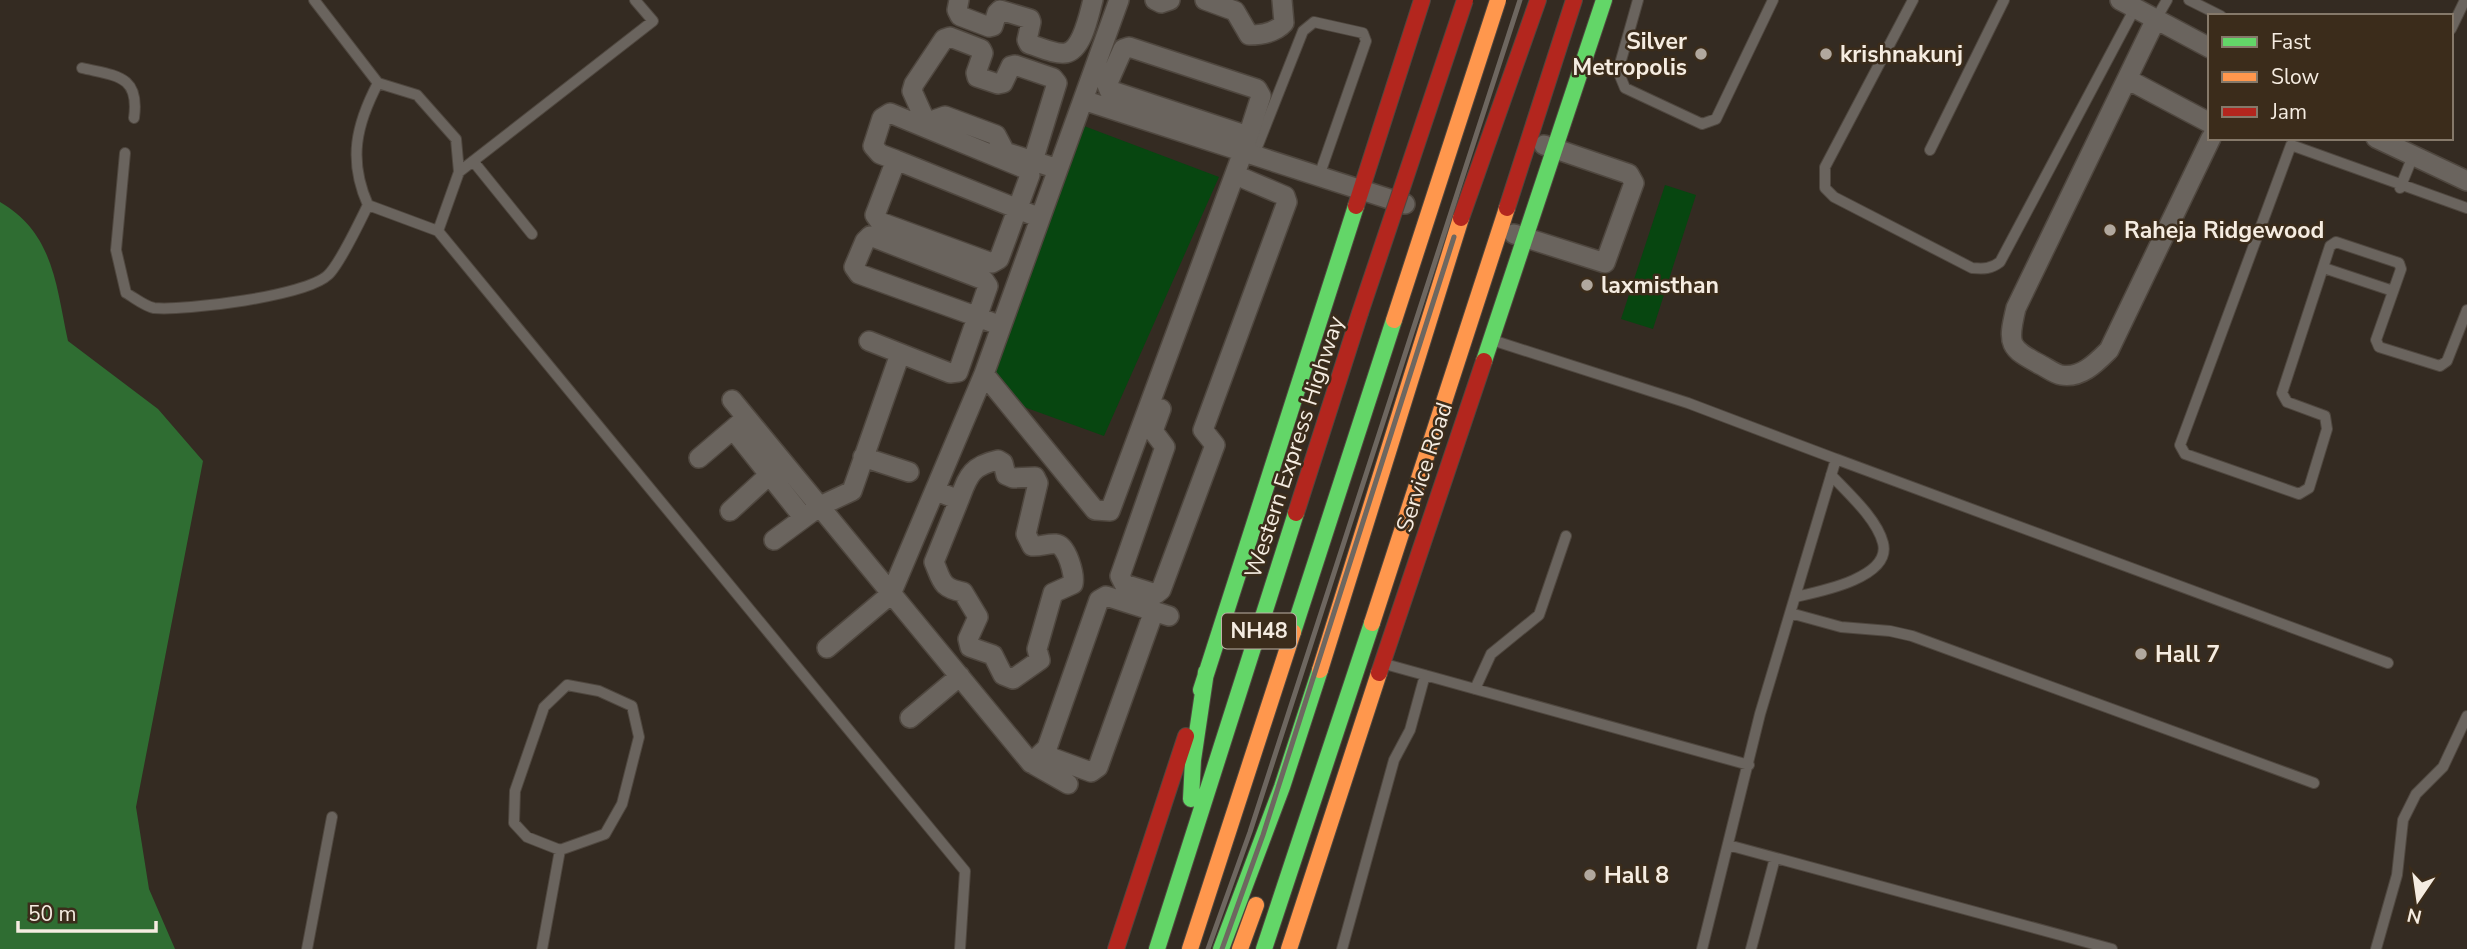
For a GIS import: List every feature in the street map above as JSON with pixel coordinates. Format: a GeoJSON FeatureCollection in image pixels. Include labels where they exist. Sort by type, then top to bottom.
{"type":"FeatureCollection","features":[{"type":"Feature","properties":{"kind":"main road"},"geometry":{"type":"LineString","coordinates":[[1116,949],[1422,0]]}},
{"type":"Feature","properties":{"kind":"main road","name":"Western Express Highway"},"geometry":{"type":"LineString","coordinates":[[1157,949],[1360,313],[1465,0]]}},
{"type":"Feature","properties":{"kind":"main road","name":"NH48"},"geometry":{"type":"LineString","coordinates":[[1190,949],[1498,0]]}},
{"type":"Feature","properties":{"kind":"main road"},"geometry":{"type":"LineString","coordinates":[[1221,949],[1282,787],[1459,223],[1538,0]]}},
{"type":"Feature","properties":{"kind":"main road"},"geometry":{"type":"LineString","coordinates":[[1240,949],[1548,0]]}},
{"type":"Feature","properties":{"kind":"main road"},"geometry":{"type":"LineString","coordinates":[[1265,949],[1574,0]]}},
{"type":"Feature","properties":{"kind":"main road"},"geometry":{"type":"LineString","coordinates":[[1560,150],[1604,0]]}},
{"type":"Feature","properties":{"kind":"main road","name":"Service Road"},"geometry":{"type":"LineString","coordinates":[[1289,949],[1490,340],[1529,239]]}},
{"type":"Feature","properties":{"kind":"main road"},"geometry":{"type":"LineString","coordinates":[[1479,295],[1503,302]]}},
{"type":"Feature","properties":{"kind":"main road"},"geometry":{"type":"LineString","coordinates":[[1388,574],[1410,581]]}},
{"type":"Feature","properties":{"kind":"main road"},"geometry":{"type":"LineString","coordinates":[[1190,848],[1194,760],[1206,672]]}},
{"type":"Feature","properties":{"kind":"main road"},"geometry":{"type":"LineString","coordinates":[[1281,903],[1301,911]]}},
{"type":"Feature","properties":{"kind":"street"},"geometry":{"type":"LineString","coordinates":[[960,0],[957,10],[960,16],[989,27],[993,26],[1000,10],[1030,19],[1027,40],[1029,44],[1064,54],[1072,50],[1082,37],[1093,0]]}},
{"type":"Feature","properties":{"kind":"street"},"geometry":{"type":"LineString","coordinates":[[827,648],[891,594],[984,374],[1119,0]]}},
{"type":"Feature","properties":{"kind":"street"},"geometry":{"type":"LineString","coordinates":[[1155,0],[1161,3],[1170,0]]}},
{"type":"Feature","properties":{"kind":"street"},"geometry":{"type":"LineString","coordinates":[[1205,0],[1235,10],[1249,35],[1257,35],[1277,30],[1284,23],[1282,0]]}},
{"type":"Feature","properties":{"kind":"street"},"geometry":{"type":"LineString","coordinates":[[2128,4],[2208,47]]}},
{"type":"Feature","properties":{"kind":"street"},"geometry":{"type":"LineString","coordinates":[[2156,19],[2016,308],[2011,328],[2017,352],[2062,375],[2081,373],[2109,350],[2210,140]]}},
{"type":"Feature","properties":{"kind":"street"},"geometry":{"type":"LineString","coordinates":[[1033,161],[1057,83],[1053,78],[1014,65],[1003,83],[977,77],[983,53],[981,49],[950,37],[944,39],[912,91],[925,120],[931,121],[945,116],[996,135],[1004,152],[1058,169]]}},
{"type":"Feature","properties":{"kind":"street"},"geometry":{"type":"LineString","coordinates":[[984,374],[1095,510],[1110,511],[1248,148],[1261,96],[1257,89],[1129,47],[1123,50],[1107,85],[1109,90],[1248,148],[1319,176],[1459,223]]}},
{"type":"Feature","properties":{"kind":"street"},"geometry":{"type":"LineString","coordinates":[[2127,79],[2208,122]]}},
{"type":"Feature","properties":{"kind":"street"},"geometry":{"type":"LineString","coordinates":[[1083,100],[1248,148]]}},
{"type":"Feature","properties":{"kind":"street"},"geometry":{"type":"LineString","coordinates":[[896,160],[875,215],[880,222],[992,263],[999,259],[1017,209],[1030,176],[1026,169],[890,113],[882,118],[873,146],[880,154],[896,160],[1017,209],[1040,218]]}},
{"type":"Feature","properties":{"kind":"street"},"geometry":{"type":"LineString","coordinates":[[1500,229],[1605,263],[1634,183],[1629,174],[1529,140]]}},
{"type":"Feature","properties":{"kind":"street"},"geometry":{"type":"LineString","coordinates":[[2380,140],[2467,181]]}},
{"type":"Feature","properties":{"kind":"street"},"geometry":{"type":"LineString","coordinates":[[1245,179],[1285,195],[1287,202],[1203,430],[1215,445],[1161,590],[1156,594],[1124,584],[1120,576],[1165,447],[1153,431],[1245,179],[1248,148]]}},
{"type":"Feature","properties":{"kind":"street"},"geometry":{"type":"LineString","coordinates":[[1529,239],[1560,150]]}},
{"type":"Feature","properties":{"kind":"street"},"geometry":{"type":"LineString","coordinates":[[869,341],[950,373],[958,372],[978,317],[988,286],[984,281],[870,236],[865,241],[854,267],[859,274],[978,317],[1001,326]]}},
{"type":"Feature","properties":{"kind":"street"},"geometry":{"type":"LineString","coordinates":[[774,540],[820,506],[852,491],[900,354]]}},
{"type":"Feature","properties":{"kind":"street"},"geometry":{"type":"LineString","coordinates":[[732,400],[740,423],[768,476],[803,517]]}},
{"type":"Feature","properties":{"kind":"street"},"geometry":{"type":"LineString","coordinates":[[699,458],[740,423]]}},
{"type":"Feature","properties":{"kind":"street"},"geometry":{"type":"LineString","coordinates":[[740,423],[820,506],[1031,763],[1068,785]]}},
{"type":"Feature","properties":{"kind":"street"},"geometry":{"type":"LineString","coordinates":[[863,457],[909,472]]}},
{"type":"Feature","properties":{"kind":"street"},"geometry":{"type":"LineString","coordinates":[[998,460],[1003,463],[1006,475],[1013,478],[1035,477],[1038,483],[1026,534],[1032,546],[1055,544],[1062,547],[1075,575],[1073,584],[1053,593],[1037,649],[1040,660],[1013,679],[1003,676],[993,655],[970,647],[968,639],[978,617],[963,592],[948,589],[934,562],[959,500],[970,472],[989,462],[998,460]]}},
{"type":"Feature","properties":{"kind":"street"},"geometry":{"type":"LineString","coordinates":[[730,512],[768,476]]}},
{"type":"Feature","properties":{"kind":"street"},"geometry":{"type":"LineString","coordinates":[[936,491],[959,500]]}},
{"type":"Feature","properties":{"kind":"street"},"geometry":{"type":"LineString","coordinates":[[1031,763],[1047,747],[1099,600],[1106,596],[1161,614],[1098,766],[1091,772],[1071,765],[1051,757],[1047,747]]}},
{"type":"Feature","properties":{"kind":"street"},"geometry":{"type":"LineString","coordinates":[[910,718],[960,676]]}},
{"type":"Feature","properties":{"kind":"lane"},"geometry":{"type":"LineString","coordinates":[[313,0],[379,83],[418,95],[456,139],[459,172],[438,231]]}},
{"type":"Feature","properties":{"kind":"lane"},"geometry":{"type":"LineString","coordinates":[[459,172],[653,21],[635,0]]}},
{"type":"Feature","properties":{"kind":"lane"},"geometry":{"type":"LineString","coordinates":[[1638,0],[1618,71],[1625,88],[1702,124],[1716,119],[1773,0]]}},
{"type":"Feature","properties":{"kind":"lane"},"geometry":{"type":"LineString","coordinates":[[1913,0],[1825,167],[1825,188],[1834,197],[1972,268],[1981,269],[1992,268],[2000,262],[2128,4]]}},
{"type":"Feature","properties":{"kind":"lane"},"geometry":{"type":"LineString","coordinates":[[1930,149],[2004,0]]}},
{"type":"Feature","properties":{"kind":"lane"},"geometry":{"type":"LineString","coordinates":[[2156,19],[2166,0]]}},
{"type":"Feature","properties":{"kind":"lane"},"geometry":{"type":"LineString","coordinates":[[2189,0],[2217,14]]}},
{"type":"Feature","properties":{"kind":"lane"},"geometry":{"type":"LineString","coordinates":[[2453,25],[2465,0]]}},
{"type":"Feature","properties":{"kind":"lane"},"geometry":{"type":"LineString","coordinates":[[1248,148],[1303,31],[1314,22],[1363,33],[1366,41],[1319,176]]}},
{"type":"Feature","properties":{"kind":"lane"},"geometry":{"type":"LineString","coordinates":[[82,68],[118,76],[131,87],[136,100],[134,118]]}},
{"type":"Feature","properties":{"kind":"lane"},"geometry":{"type":"LineString","coordinates":[[379,83],[363,110],[357,140],[358,183],[368,205],[438,231],[965,872],[960,949]]}},
{"type":"Feature","properties":{"kind":"lane"},"geometry":{"type":"LineString","coordinates":[[2467,208],[2401,187],[2292,142],[2180,444],[2185,454],[2299,494],[2309,488],[2327,429],[2325,416],[2287,402],[2282,393],[2330,246],[2336,242],[2376,253],[2399,263],[2401,269],[2376,340],[2379,347],[2440,366],[2447,361],[2467,310]]}},
{"type":"Feature","properties":{"kind":"lane"},"geometry":{"type":"LineString","coordinates":[[125,153],[116,250],[126,293],[150,307],[174,309],[248,299],[308,287],[328,275],[368,205]]}},
{"type":"Feature","properties":{"kind":"lane"},"geometry":{"type":"LineString","coordinates":[[2401,187],[2413,156]]}},
{"type":"Feature","properties":{"kind":"lane"},"geometry":{"type":"LineString","coordinates":[[473,161],[532,234]]}},
{"type":"Feature","properties":{"kind":"lane"},"geometry":{"type":"LineString","coordinates":[[2324,268],[2393,291]]}},
{"type":"Feature","properties":{"kind":"lane"},"geometry":{"type":"LineString","coordinates":[[1490,340],[1688,403],[2388,663]]}},
{"type":"Feature","properties":{"kind":"lane"},"geometry":{"type":"LineString","coordinates":[[1702,949],[1760,714],[1836,459]]}},
{"type":"Feature","properties":{"kind":"lane"},"geometry":{"type":"LineString","coordinates":[[1795,597],[1859,578],[1878,566],[1883,555],[1884,545],[1878,531],[1856,501],[1831,475]]}},
{"type":"Feature","properties":{"kind":"lane"},"geometry":{"type":"LineString","coordinates":[[1475,689],[1492,654],[1539,615],[1566,536]]}},
{"type":"Feature","properties":{"kind":"lane"},"geometry":{"type":"LineString","coordinates":[[1790,613],[1842,626],[1912,636],[2314,783]]}},
{"type":"Feature","properties":{"kind":"lane"},"geometry":{"type":"LineString","coordinates":[[1360,656],[1749,765]]}},
{"type":"Feature","properties":{"kind":"lane"},"geometry":{"type":"LineString","coordinates":[[1342,949],[1394,761],[1410,730],[1425,675]]}},
{"type":"Feature","properties":{"kind":"lane"},"geometry":{"type":"LineString","coordinates":[[567,685],[598,691],[632,706],[639,737],[622,804],[605,834],[560,850],[527,837],[514,823],[515,791],[544,707],[567,685]]}},
{"type":"Feature","properties":{"kind":"lane"},"geometry":{"type":"LineString","coordinates":[[2376,949],[2397,874],[2403,820],[2416,794],[2442,767],[2467,716]]}},
{"type":"Feature","properties":{"kind":"lane"},"geometry":{"type":"LineString","coordinates":[[307,949],[332,817]]}},
{"type":"Feature","properties":{"kind":"lane"},"geometry":{"type":"LineString","coordinates":[[1728,845],[2112,949]]}},
{"type":"Feature","properties":{"kind":"lane"},"geometry":{"type":"LineString","coordinates":[[542,949],[560,850]]}},
{"type":"Feature","properties":{"kind":"lane"},"geometry":{"type":"LineString","coordinates":[[1751,949],[1775,858]]}},
{"type":"Feature","properties":{"kind":"green space"},"geometry":{"type":"Polygon","coordinates":[[[1084,126],[1219,177],[1104,436],[1024,407],[995,373],[1084,126]]]}},
{"type":"Feature","properties":{"kind":"green space"},"geometry":{"type":"Polygon","coordinates":[[[1665,185],[1696,195],[1653,329],[1621,319],[1665,185]]]}},
{"type":"Feature","properties":{"kind":"green space"},"geometry":{"type":"Polygon","coordinates":[[[0,202],[32,229],[42,245],[50,262],[68,341],[158,409],[203,461],[136,807],[149,889],[175,949],[0,949],[0,202]]]}},
{"type":"Feature","properties":{"kind":"railway"},"geometry":{"type":"LineString","coordinates":[[1208,949],[1250,832],[1520,0]]}},
{"type":"Feature","properties":{"kind":"railway"},"geometry":{"type":"LineString","coordinates":[[1222,949],[1263,835],[1454,237]]}},
{"type":"Feature","properties":{"kind":"traffic: fast"},"geometry":{"type":"LineString","coordinates":[[1484,361],[1604,0]]}},
{"type":"Feature","properties":{"kind":"traffic: fast"},"geometry":{"type":"LineString","coordinates":[[1201,690],[1356,206]]}},
{"type":"Feature","properties":{"kind":"traffic: fast"},"geometry":{"type":"LineString","coordinates":[[1293,632],[1394,320]]}},
{"type":"Feature","properties":{"kind":"traffic: fast"},"geometry":{"type":"LineString","coordinates":[[1157,949],[1296,513]]}},
{"type":"Feature","properties":{"kind":"traffic: fast"},"geometry":{"type":"LineString","coordinates":[[1264,949],[1372,623]]}},
{"type":"Feature","properties":{"kind":"traffic: fast"},"geometry":{"type":"LineString","coordinates":[[1221,949],[1282,787],[1320,670]]}},
{"type":"Feature","properties":{"kind":"traffic: fast"},"geometry":{"type":"LineString","coordinates":[[1191,799],[1193,760],[1206,672]]}},
{"type":"Feature","properties":{"kind":"traffic: slow"},"geometry":{"type":"LineString","coordinates":[[1394,320],[1498,0]]}},
{"type":"Feature","properties":{"kind":"traffic: slow"},"geometry":{"type":"LineString","coordinates":[[1372,623],[1507,208]]}},
{"type":"Feature","properties":{"kind":"traffic: slow"},"geometry":{"type":"LineString","coordinates":[[1320,670],[1461,218]]}},
{"type":"Feature","properties":{"kind":"traffic: slow"},"geometry":{"type":"LineString","coordinates":[[1190,949],[1293,632]]}},
{"type":"Feature","properties":{"kind":"traffic: slow"},"geometry":{"type":"LineString","coordinates":[[1289,949],[1379,673]]}},
{"type":"Feature","properties":{"kind":"traffic: slow"},"geometry":{"type":"LineString","coordinates":[[1240,949],[1256,905]]}},
{"type":"Feature","properties":{"kind":"traffic: jam"},"geometry":{"type":"LineString","coordinates":[[1356,206],[1422,0]]}},
{"type":"Feature","properties":{"kind":"traffic: jam"},"geometry":{"type":"LineString","coordinates":[[1360,313],[1465,0]]}},
{"type":"Feature","properties":{"kind":"traffic: jam"},"geometry":{"type":"LineString","coordinates":[[1461,218],[1538,0]]}},
{"type":"Feature","properties":{"kind":"traffic: jam"},"geometry":{"type":"LineString","coordinates":[[1507,208],[1574,0]]}},
{"type":"Feature","properties":{"kind":"traffic: jam"},"geometry":{"type":"LineString","coordinates":[[1296,513],[1360,313]]}},
{"type":"Feature","properties":{"kind":"traffic: jam"},"geometry":{"type":"LineString","coordinates":[[1379,673],[1484,361]]}},
{"type":"Feature","properties":{"kind":"traffic: jam"},"geometry":{"type":"LineString","coordinates":[[1116,949],[1186,736]]}},
{"type":"Feature","properties":{"kind":"place","name":"Silver Metropolis"},"geometry":{"type":"Point","coordinates":[1701,54]}},
{"type":"Feature","properties":{"kind":"place","name":"krishnakunj"},"geometry":{"type":"Point","coordinates":[1826,54]}},
{"type":"Feature","properties":{"kind":"place","name":"Raheja Ridgewood"},"geometry":{"type":"Point","coordinates":[2110,230]}},
{"type":"Feature","properties":{"kind":"place","name":"laxmisthan"},"geometry":{"type":"Point","coordinates":[1587,285]}},
{"type":"Feature","properties":{"kind":"place","name":"Hall 7"},"geometry":{"type":"Point","coordinates":[2141,654]}},
{"type":"Feature","properties":{"kind":"place","name":"Hall 8"},"geometry":{"type":"Point","coordinates":[1590,875]}}]}
